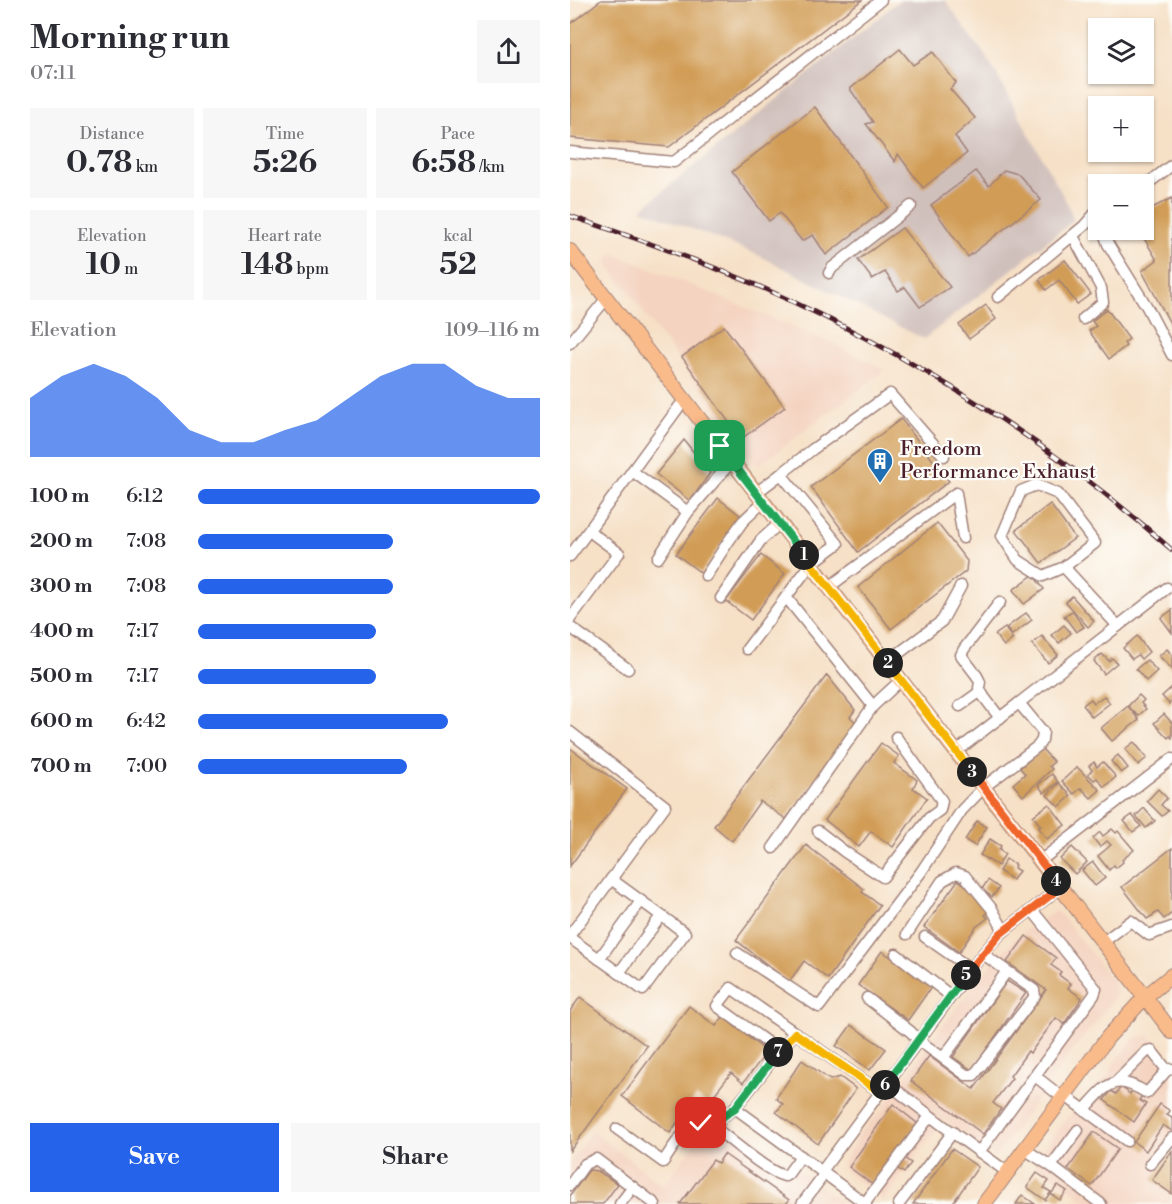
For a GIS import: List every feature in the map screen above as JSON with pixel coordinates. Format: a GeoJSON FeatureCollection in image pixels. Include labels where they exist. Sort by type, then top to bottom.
{"type":"FeatureCollection","features":[{"type":"Feature","properties":{"kind":"main road"},"geometry":{"type":"LineString","coordinates":[[570,251],[1172,1032]]}},
{"type":"Feature","properties":{"kind":"main road"},"geometry":{"type":"LineString","coordinates":[[984,1204],[1108,1036],[1145,997],[1172,975]]}},
{"type":"Feature","properties":{"kind":"street"},"geometry":{"type":"LineString","coordinates":[[570,152],[674,162],[881,0]]}},
{"type":"Feature","properties":{"kind":"street"},"geometry":{"type":"LineString","coordinates":[[1154,179],[1172,165]]}},
{"type":"Feature","properties":{"kind":"street"},"geometry":{"type":"LineString","coordinates":[[829,273],[832,268],[911,206]]}},
{"type":"Feature","properties":{"kind":"street"},"geometry":{"type":"LineString","coordinates":[[998,297],[1088,222]]}},
{"type":"Feature","properties":{"kind":"street"},"geometry":{"type":"LineString","coordinates":[[1073,236],[1101,288],[1103,302],[1083,319]]}},
{"type":"Feature","properties":{"kind":"street"},"geometry":{"type":"LineString","coordinates":[[1107,240],[1147,307],[1172,355]]}},
{"type":"Feature","properties":{"kind":"street"},"geometry":{"type":"LineString","coordinates":[[572,336],[606,299]]}},
{"type":"Feature","properties":{"kind":"street"},"geometry":{"type":"LineString","coordinates":[[706,576],[760,497],[781,474],[890,394],[944,456]]}},
{"type":"Feature","properties":{"kind":"street"},"geometry":{"type":"LineString","coordinates":[[571,552],[589,531],[684,400]]}},
{"type":"Feature","properties":{"kind":"street"},"geometry":{"type":"LineString","coordinates":[[658,558],[688,512],[732,462]]}},
{"type":"Feature","properties":{"kind":"street"},"geometry":{"type":"LineString","coordinates":[[632,471],[688,512]]}},
{"type":"Feature","properties":{"kind":"street"},"geometry":{"type":"LineString","coordinates":[[747,649],[811,564],[838,544],[781,474]]}},
{"type":"Feature","properties":{"kind":"street"},"geometry":{"type":"LineString","coordinates":[[1036,485],[1058,494],[1095,543],[1064,567],[1043,576],[1018,560],[1002,536],[1021,491],[1036,485]]}},
{"type":"Feature","properties":{"kind":"street"},"geometry":{"type":"LineString","coordinates":[[829,587],[957,494],[963,538]]}},
{"type":"Feature","properties":{"kind":"street"},"geometry":{"type":"LineString","coordinates":[[721,598],[761,540],[780,523]]}},
{"type":"Feature","properties":{"kind":"street"},"geometry":{"type":"LineString","coordinates":[[570,619],[574,606],[619,553],[589,531]]}},
{"type":"Feature","properties":{"kind":"street"},"geometry":{"type":"LineString","coordinates":[[1064,567],[1118,626]]}},
{"type":"Feature","properties":{"kind":"street"},"geometry":{"type":"LineString","coordinates":[[887,662],[942,621],[961,586]]}},
{"type":"Feature","properties":{"kind":"street"},"geometry":{"type":"LineString","coordinates":[[957,751],[1167,588]]}},
{"type":"Feature","properties":{"kind":"street"},"geometry":{"type":"LineString","coordinates":[[786,597],[873,706]]}},
{"type":"Feature","properties":{"kind":"street"},"geometry":{"type":"LineString","coordinates":[[1000,602],[964,649],[962,655],[977,676],[980,682],[979,688],[1000,718]]}},
{"type":"Feature","properties":{"kind":"street"},"geometry":{"type":"LineString","coordinates":[[570,627],[628,669]]}},
{"type":"Feature","properties":{"kind":"street"},"geometry":{"type":"LineString","coordinates":[[773,848],[873,706],[901,680]]}},
{"type":"Feature","properties":{"kind":"street"},"geometry":{"type":"LineString","coordinates":[[960,706],[981,691]]}},
{"type":"Feature","properties":{"kind":"street"},"geometry":{"type":"LineString","coordinates":[[737,953],[819,1008],[921,872],[962,810],[984,787],[1024,758],[1042,740],[1043,732],[1019,703]]}},
{"type":"Feature","properties":{"kind":"street"},"geometry":{"type":"LineString","coordinates":[[570,732],[665,806],[611,879],[570,937],[643,990],[685,933],[611,879]]}},
{"type":"Feature","properties":{"kind":"street"},"geometry":{"type":"LineString","coordinates":[[818,831],[883,877],[929,818],[940,810],[942,801],[896,737]]}},
{"type":"Feature","properties":{"kind":"street"},"geometry":{"type":"LineString","coordinates":[[1040,861],[1172,759]]}},
{"type":"Feature","properties":{"kind":"street"},"geometry":{"type":"LineString","coordinates":[[941,806],[962,810]]}},
{"type":"Feature","properties":{"kind":"street"},"geometry":{"type":"LineString","coordinates":[[907,934],[942,881],[956,873],[965,876],[992,909],[1004,931]]}},
{"type":"Feature","properties":{"kind":"street"},"geometry":{"type":"LineString","coordinates":[[802,1204],[880,1092],[983,954],[1004,931],[1061,887]]}},
{"type":"Feature","properties":{"kind":"street"},"geometry":{"type":"LineString","coordinates":[[599,959],[640,900]]}},
{"type":"Feature","properties":{"kind":"street"},"geometry":{"type":"LineString","coordinates":[[979,1152],[1094,995],[1096,989],[1032,910]]}},
{"type":"Feature","properties":{"kind":"street"},"geometry":{"type":"LineString","coordinates":[[620,973],[661,916]]}},
{"type":"Feature","properties":{"kind":"street"},"geometry":{"type":"LineString","coordinates":[[1103,942],[1131,921],[1149,935],[1172,927]]}},
{"type":"Feature","properties":{"kind":"street"},"geometry":{"type":"LineString","coordinates":[[925,937],[971,969]]}},
{"type":"Feature","properties":{"kind":"street"},"geometry":{"type":"LineString","coordinates":[[896,954],[951,996]]}},
{"type":"Feature","properties":{"kind":"street"},"geometry":{"type":"LineString","coordinates":[[867,998],[918,1040],[966,1075],[974,1074],[1035,996],[1034,990],[983,954]]}},
{"type":"Feature","properties":{"kind":"street"},"geometry":{"type":"LineString","coordinates":[[943,1058],[1007,971]]}},
{"type":"Feature","properties":{"kind":"street"},"geometry":{"type":"LineString","coordinates":[[779,1051],[717,1006],[731,988],[880,1092]]}},
{"type":"Feature","properties":{"kind":"street"},"geometry":{"type":"LineString","coordinates":[[795,1033],[735,1108],[721,1118],[717,1125],[718,1131],[780,1175],[788,1174],[801,1156]]}},
{"type":"Feature","properties":{"kind":"street"},"geometry":{"type":"LineString","coordinates":[[1084,1110],[1109,1084],[1117,1082],[1131,1084],[1147,1093],[1170,1070],[1151,1050],[1146,1051],[1117,1082]]}},
{"type":"Feature","properties":{"kind":"street"},"geometry":{"type":"LineString","coordinates":[[1035,1076],[1127,1141]]}},
{"type":"Feature","properties":{"kind":"street"},"geometry":{"type":"LineString","coordinates":[[887,1083],[1007,1172]]}},
{"type":"Feature","properties":{"kind":"street"},"geometry":{"type":"LineString","coordinates":[[735,1108],[866,1204],[930,1116]]}},
{"type":"Feature","properties":{"kind":"street"},"geometry":{"type":"LineString","coordinates":[[617,1129],[663,1162],[681,1137],[691,1128],[701,1123],[718,1122]]}},
{"type":"Feature","properties":{"kind":"street"},"geometry":{"type":"LineString","coordinates":[[1051,1166],[1078,1130]]}},
{"type":"Feature","properties":{"kind":"street"},"geometry":{"type":"LineString","coordinates":[[899,1204],[953,1132]]}},
{"type":"Feature","properties":{"kind":"street"},"geometry":{"type":"LineString","coordinates":[[1150,1164],[1172,1138]]}},
{"type":"Feature","properties":{"kind":"street"},"geometry":{"type":"LineString","coordinates":[[1024,1149],[1051,1166],[1101,1204]]}},
{"type":"Feature","properties":{"kind":"street"},"geometry":{"type":"LineString","coordinates":[[570,1185],[585,1164],[596,1159],[655,1204]]}},
{"type":"Feature","properties":{"kind":"street"},"geometry":{"type":"LineString","coordinates":[[620,1204],[633,1187]]}},
{"type":"Feature","properties":{"kind":"shaded area"},"geometry":{"type":"Polygon","coordinates":[[[900,0],[945,0],[989,61],[1067,203],[1074,220],[924,339],[756,254],[641,209],[900,0]]]}},
{"type":"Feature","properties":{"kind":"shaded area"},"geometry":{"type":"Polygon","coordinates":[[[612,253],[830,342],[885,370],[758,466],[606,262],[612,253]]]}},
{"type":"Feature","properties":{"kind":"shaded area"},"geometry":{"type":"Polygon","coordinates":[[[1056,911],[1115,984],[1117,993],[1115,997],[995,1157],[944,1120],[883,1200],[845,1171],[842,1166],[861,1132],[881,1112],[978,980],[1010,944],[1027,929],[1056,911]]]}},
{"type":"Feature","properties":{"kind":"shaded area"},"geometry":{"type":"Polygon","coordinates":[[[1149,1035],[1172,1061],[1172,1204],[1091,1204],[1034,1163],[1069,1115],[1110,1073],[1112,1066],[1135,1038],[1149,1035]]]}},
{"type":"Feature","properties":{"kind":"shaded area"},"geometry":{"type":"Polygon","coordinates":[[[716,1113],[723,1122],[752,1136],[844,1204],[570,1204],[570,1162],[592,1131],[664,1186],[716,1113]]]}},
{"type":"Feature","properties":{"kind":"building"},"geometry":{"type":"Polygon","coordinates":[[[601,0],[862,0],[669,147],[570,138],[570,24],[601,0]]]}},
{"type":"Feature","properties":{"kind":"building"},"geometry":{"type":"Polygon","coordinates":[[[900,49],[913,65],[933,52],[956,83],[950,89],[975,118],[955,136],[967,153],[923,188],[898,154],[895,162],[866,124],[873,122],[850,89],[900,49]]]}},
{"type":"Feature","properties":{"kind":"building"},"geometry":{"type":"Polygon","coordinates":[[[815,107],[888,207],[826,255],[813,235],[802,241],[780,213],[769,221],[732,172],[815,107]]]}},
{"type":"Feature","properties":{"kind":"building"},"geometry":{"type":"Polygon","coordinates":[[[1004,170],[1018,174],[1041,200],[968,257],[931,205],[976,171],[989,186],[1004,170]]]}},
{"type":"Feature","properties":{"kind":"building"},"geometry":{"type":"Polygon","coordinates":[[[1172,198],[1172,327],[1142,271],[1157,260],[1145,240],[1154,240],[1154,207],[1172,198]]]}},
{"type":"Feature","properties":{"kind":"building"},"geometry":{"type":"Polygon","coordinates":[[[902,228],[950,287],[920,307],[905,287],[898,291],[885,272],[872,279],[858,260],[902,228]]]}},
{"type":"Feature","properties":{"kind":"building"},"geometry":{"type":"Polygon","coordinates":[[[1065,260],[1091,294],[1077,304],[1059,280],[1046,290],[1039,280],[1065,260]]]}},
{"type":"Feature","properties":{"kind":"building"},"geometry":{"type":"Polygon","coordinates":[[[986,305],[996,319],[969,339],[959,325],[986,305]]]}},
{"type":"Feature","properties":{"kind":"building"},"geometry":{"type":"Polygon","coordinates":[[[1107,309],[1129,339],[1124,343],[1126,346],[1109,359],[1089,331],[1096,326],[1092,321],[1107,309]]]}},
{"type":"Feature","properties":{"kind":"building"},"geometry":{"type":"Polygon","coordinates":[[[724,326],[785,407],[741,439],[682,357],[724,326]]]}},
{"type":"Feature","properties":{"kind":"building","name":"Freedom Performance Exhaust"},"geometry":{"type":"Polygon","coordinates":[[[901,419],[949,481],[858,552],[811,487],[901,419]]]}},
{"type":"Feature","properties":{"kind":"building"},"geometry":{"type":"Polygon","coordinates":[[[684,440],[710,473],[690,501],[656,474],[684,440]]]}},
{"type":"Feature","properties":{"kind":"building"},"geometry":{"type":"Polygon","coordinates":[[[718,498],[741,516],[701,573],[676,554],[718,498]]]}},
{"type":"Feature","properties":{"kind":"building"},"geometry":{"type":"Polygon","coordinates":[[[1050,504],[1075,538],[1041,563],[1016,530],[1050,504]]]}},
{"type":"Feature","properties":{"kind":"building"},"geometry":{"type":"Polygon","coordinates":[[[937,523],[967,561],[966,571],[891,629],[858,587],[937,523]]]}},
{"type":"Feature","properties":{"kind":"building"},"geometry":{"type":"Polygon","coordinates":[[[761,555],[785,574],[751,620],[726,601],[761,555]]]}},
{"type":"Feature","properties":{"kind":"building"},"geometry":{"type":"Polygon","coordinates":[[[1033,575],[1044,589],[1024,604],[1013,590],[1033,575]]]}},
{"type":"Feature","properties":{"kind":"building"},"geometry":{"type":"Polygon","coordinates":[[[1072,596],[1094,621],[1088,627],[1066,602],[1072,596]]]}},
{"type":"Feature","properties":{"kind":"building"},"geometry":{"type":"Polygon","coordinates":[[[1172,610],[1172,633],[1161,618],[1172,610]]]}},
{"type":"Feature","properties":{"kind":"building"},"geometry":{"type":"Polygon","coordinates":[[[1072,611],[1084,627],[1076,632],[1064,616],[1072,611]]]}},
{"type":"Feature","properties":{"kind":"building"},"geometry":{"type":"Polygon","coordinates":[[[1026,613],[1032,620],[1012,635],[1006,628],[1026,613]]]}},
{"type":"Feature","properties":{"kind":"building"},"geometry":{"type":"Polygon","coordinates":[[[1064,625],[1071,633],[1059,643],[1052,635],[1064,625]]]}},
{"type":"Feature","properties":{"kind":"building"},"geometry":{"type":"Polygon","coordinates":[[[1005,628],[1013,639],[1004,646],[995,635],[1005,628]]]}},
{"type":"Feature","properties":{"kind":"building"},"geometry":{"type":"Polygon","coordinates":[[[1042,636],[1058,655],[1048,663],[1032,644],[1042,636]]]}},
{"type":"Feature","properties":{"kind":"building"},"geometry":{"type":"Polygon","coordinates":[[[1137,636],[1149,652],[1141,659],[1138,655],[1132,659],[1123,648],[1137,636]]]}},
{"type":"Feature","properties":{"kind":"building"},"geometry":{"type":"Polygon","coordinates":[[[1167,649],[1172,655],[1172,669],[1159,656],[1167,649]]]}},
{"type":"Feature","properties":{"kind":"building"},"geometry":{"type":"Polygon","coordinates":[[[1102,654],[1109,661],[1112,658],[1117,663],[1104,674],[1094,661],[1102,654]]]}},
{"type":"Feature","properties":{"kind":"building"},"geometry":{"type":"Polygon","coordinates":[[[1147,660],[1157,671],[1146,681],[1136,669],[1147,660]]]}},
{"type":"Feature","properties":{"kind":"building"},"geometry":{"type":"Polygon","coordinates":[[[827,675],[855,710],[850,717],[858,724],[786,819],[760,801],[732,841],[714,826],[827,675]]]}},
{"type":"Feature","properties":{"kind":"building"},"geometry":{"type":"Polygon","coordinates":[[[1172,687],[1172,701],[1169,704],[1162,696],[1172,687]]]}},
{"type":"Feature","properties":{"kind":"building"},"geometry":{"type":"Polygon","coordinates":[[[1139,695],[1144,700],[1141,703],[1146,709],[1138,716],[1128,706],[1139,695]]]}},
{"type":"Feature","properties":{"kind":"building"},"geometry":{"type":"Polygon","coordinates":[[[1104,696],[1110,703],[1092,717],[1083,705],[1091,699],[1094,703],[1104,696]]]}},
{"type":"Feature","properties":{"kind":"building"},"geometry":{"type":"Polygon","coordinates":[[[1128,706],[1139,720],[1112,741],[1101,728],[1128,706]]]}},
{"type":"Feature","properties":{"kind":"building"},"geometry":{"type":"Polygon","coordinates":[[[1164,714],[1172,723],[1172,738],[1170,736],[1168,738],[1154,723],[1164,714]]]}},
{"type":"Feature","properties":{"kind":"building"},"geometry":{"type":"Polygon","coordinates":[[[1134,742],[1147,758],[1138,765],[1125,749],[1134,742]]]}},
{"type":"Feature","properties":{"kind":"building"},"geometry":{"type":"Polygon","coordinates":[[[881,743],[899,756],[894,763],[917,780],[913,788],[927,798],[893,847],[871,831],[859,847],[825,820],[881,743]]]}},
{"type":"Feature","properties":{"kind":"building"},"geometry":{"type":"Polygon","coordinates":[[[570,748],[627,789],[570,866],[570,748]]]}},
{"type":"Feature","properties":{"kind":"building"},"geometry":{"type":"Polygon","coordinates":[[[1042,749],[1054,762],[1049,766],[1052,769],[1023,796],[1013,784],[1025,774],[1020,768],[1042,749]]]}},
{"type":"Feature","properties":{"kind":"building"},"geometry":{"type":"Polygon","coordinates":[[[1118,755],[1128,768],[1121,773],[1111,761],[1118,755]]]}},
{"type":"Feature","properties":{"kind":"building"},"geometry":{"type":"Polygon","coordinates":[[[1094,762],[1097,767],[1103,762],[1116,777],[1104,787],[1097,778],[1094,780],[1088,774],[1092,770],[1089,766],[1094,762]]]}},
{"type":"Feature","properties":{"kind":"building"},"geometry":{"type":"Polygon","coordinates":[[[1077,767],[1100,790],[1091,798],[1081,788],[1074,794],[1062,781],[1077,767]]]}},
{"type":"Feature","properties":{"kind":"building"},"geometry":{"type":"Polygon","coordinates":[[[1052,774],[1058,782],[1044,793],[1038,785],[1052,774]]]}},
{"type":"Feature","properties":{"kind":"building"},"geometry":{"type":"Polygon","coordinates":[[[1059,783],[1071,796],[1059,807],[1047,795],[1059,783]]]}},
{"type":"Feature","properties":{"kind":"building"},"geometry":{"type":"Polygon","coordinates":[[[1158,789],[1167,798],[1161,805],[1168,811],[1162,816],[1147,801],[1158,789]]]}},
{"type":"Feature","properties":{"kind":"building"},"geometry":{"type":"Polygon","coordinates":[[[1049,804],[1065,825],[1047,839],[1038,828],[1041,826],[1033,816],[1049,804]]]}},
{"type":"Feature","properties":{"kind":"building"},"geometry":{"type":"Polygon","coordinates":[[[1144,808],[1155,821],[1146,828],[1136,816],[1144,808]]]}},
{"type":"Feature","properties":{"kind":"building"},"geometry":{"type":"Polygon","coordinates":[[[1132,815],[1141,826],[1133,832],[1124,821],[1132,815]]]}},
{"type":"Feature","properties":{"kind":"building"},"geometry":{"type":"Polygon","coordinates":[[[977,821],[987,827],[975,846],[965,840],[977,821]]]}},
{"type":"Feature","properties":{"kind":"building"},"geometry":{"type":"Polygon","coordinates":[[[1112,829],[1116,833],[1118,831],[1134,850],[1116,868],[1114,865],[1109,870],[1098,856],[1111,845],[1107,841],[1100,847],[1093,838],[1100,832],[1103,836],[1112,829]]]}},
{"type":"Feature","properties":{"kind":"building"},"geometry":{"type":"Polygon","coordinates":[[[990,839],[1001,846],[999,850],[1005,854],[998,866],[980,855],[990,839]]]}},
{"type":"Feature","properties":{"kind":"building"},"geometry":{"type":"Polygon","coordinates":[[[806,845],[864,889],[862,892],[880,905],[828,979],[804,961],[789,982],[736,940],[806,845]]]}},
{"type":"Feature","properties":{"kind":"building"},"geometry":{"type":"Polygon","coordinates":[[[1072,847],[1087,862],[1075,874],[1060,859],[1072,847]]]}},
{"type":"Feature","properties":{"kind":"building"},"geometry":{"type":"Polygon","coordinates":[[[1172,848],[1172,913],[1164,919],[1158,912],[1147,919],[1122,887],[1172,848]]]}},
{"type":"Feature","properties":{"kind":"building"},"geometry":{"type":"Polygon","coordinates":[[[1006,859],[1019,871],[1013,880],[999,871],[1006,859]]]}},
{"type":"Feature","properties":{"kind":"building"},"geometry":{"type":"Polygon","coordinates":[[[1093,862],[1105,878],[1095,886],[1082,870],[1093,862]]]}},
{"type":"Feature","properties":{"kind":"building"},"geometry":{"type":"Polygon","coordinates":[[[958,880],[975,892],[990,911],[985,915],[988,918],[976,927],[959,952],[924,927],[958,880]]]}},
{"type":"Feature","properties":{"kind":"building"},"geometry":{"type":"Polygon","coordinates":[[[988,880],[999,888],[992,897],[982,889],[988,880]]]}},
{"type":"Feature","properties":{"kind":"building"},"geometry":{"type":"Polygon","coordinates":[[[1026,936],[1056,958],[1051,965],[1061,972],[1059,975],[1071,984],[1068,988],[1082,998],[1064,1024],[1056,1018],[1030,1053],[1028,1051],[1010,1076],[1012,1078],[993,1103],[1001,1109],[983,1134],[911,1081],[929,1056],[974,1089],[1046,990],[1007,962],[1026,936]]]}},
{"type":"Feature","properties":{"kind":"building"},"geometry":{"type":"Polygon","coordinates":[[[882,951],[932,986],[908,1020],[858,985],[882,951]]]}},
{"type":"Feature","properties":{"kind":"building"},"geometry":{"type":"Polygon","coordinates":[[[1007,981],[1026,993],[972,1070],[953,1057],[1007,981]]]}},
{"type":"Feature","properties":{"kind":"building"},"geometry":{"type":"Polygon","coordinates":[[[580,997],[647,1046],[570,1151],[570,1011],[580,997]]]}},
{"type":"Feature","properties":{"kind":"building"},"geometry":{"type":"Polygon","coordinates":[[[689,1006],[716,1026],[723,1017],[767,1052],[743,1083],[731,1073],[707,1104],[696,1096],[670,1133],[622,1096],[689,1006]]]}},
{"type":"Feature","properties":{"kind":"building"},"geometry":{"type":"Polygon","coordinates":[[[851,1025],[886,1049],[870,1070],[836,1046],[851,1025]]]}},
{"type":"Feature","properties":{"kind":"building"},"geometry":{"type":"Polygon","coordinates":[[[802,1060],[830,1080],[840,1077],[856,1089],[818,1144],[776,1112],[783,1104],[776,1098],[802,1060]]]}},
{"type":"Feature","properties":{"kind":"building"},"geometry":{"type":"Polygon","coordinates":[[[1121,1087],[1130,1094],[1133,1089],[1142,1096],[1139,1100],[1146,1104],[1134,1122],[1104,1100],[1111,1091],[1116,1094],[1121,1087]]]}},
{"type":"Feature","properties":{"kind":"building"},"geometry":{"type":"Polygon","coordinates":[[[893,1104],[918,1124],[873,1185],[849,1167],[893,1104]]]}},
{"type":"Feature","properties":{"kind":"building"},"geometry":{"type":"Polygon","coordinates":[[[1160,1104],[1170,1111],[1167,1115],[1172,1118],[1172,1131],[1163,1125],[1146,1151],[1134,1142],[1160,1104]]]}},
{"type":"Feature","properties":{"kind":"building"},"geometry":{"type":"Polygon","coordinates":[[[1094,1132],[1118,1149],[1092,1186],[1068,1169],[1094,1132]]]}},
{"type":"Feature","properties":{"kind":"building"},"geometry":{"type":"Polygon","coordinates":[[[952,1149],[978,1167],[952,1204],[913,1204],[952,1149]]]}},
{"type":"Feature","properties":{"kind":"building"},"geometry":{"type":"Polygon","coordinates":[[[1172,1151],[1172,1194],[1152,1180],[1172,1151]]]}},
{"type":"Feature","properties":{"kind":"building"},"geometry":{"type":"Polygon","coordinates":[[[724,1154],[789,1200],[786,1204],[680,1204],[713,1160],[718,1163],[724,1154]]]}},
{"type":"Feature","properties":{"kind":"building"},"geometry":{"type":"Polygon","coordinates":[[[904,1158],[911,1163],[904,1173],[897,1168],[904,1158]]]}},
{"type":"Feature","properties":{"kind":"building"},"geometry":{"type":"Polygon","coordinates":[[[589,1170],[598,1171],[618,1184],[603,1204],[570,1204],[570,1196],[589,1170]]]}},
{"type":"Feature","properties":{"kind":"building"},"geometry":{"type":"Polygon","coordinates":[[[1037,1173],[1049,1181],[1044,1188],[1051,1192],[1045,1200],[1027,1187],[1037,1173]]]}},
{"type":"Feature","properties":{"kind":"building"},"geometry":{"type":"Polygon","coordinates":[[[1058,1185],[1067,1191],[1060,1200],[1051,1194],[1058,1185]]]}},
{"type":"Feature","properties":{"kind":"building"},"geometry":{"type":"Polygon","coordinates":[[[1022,1195],[1035,1204],[1016,1204],[1022,1195]]]}},
{"type":"Feature","properties":{"kind":"railway"},"geometry":{"type":"LineString","coordinates":[[570,216],[669,250],[741,279],[873,342],[927,372],[1029,438],[1079,474],[1172,550]]}},
{"type":"Feature","properties":{"kind":"place","name":"Freedom Performance Exhaust"},"geometry":{"type":"Point","coordinates":[880,484]}},
{"type":"Feature","properties":{"kind":"route"},"geometry":{"type":"LineString","coordinates":[[701,1123],[718,1122],[735,1108],[795,1033],[880,1092],[1000,934],[1061,887],[720,446]]}}]}
